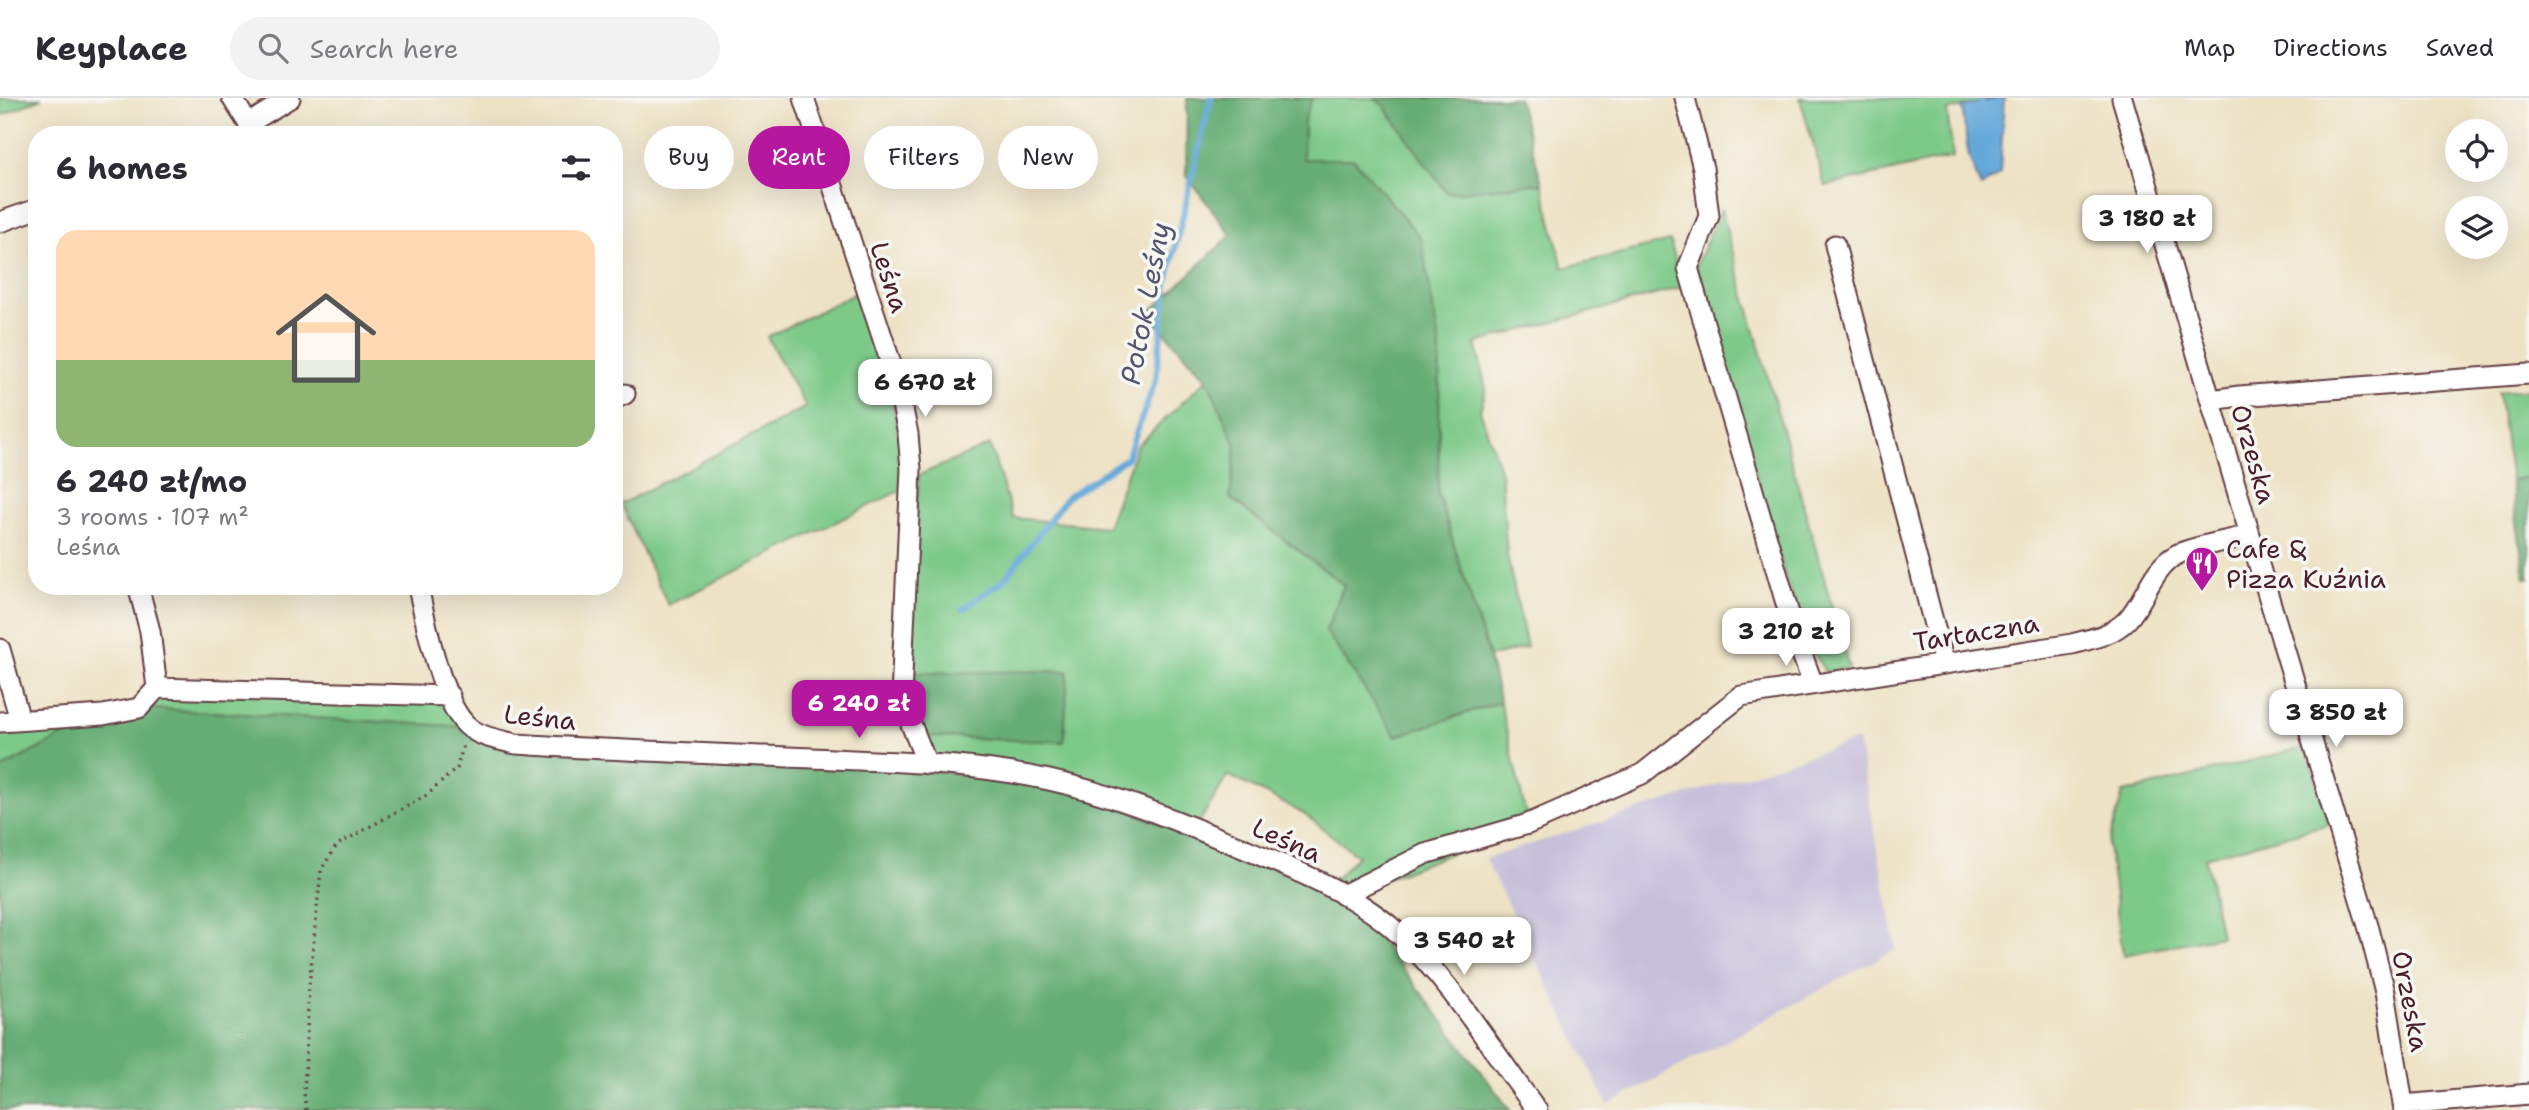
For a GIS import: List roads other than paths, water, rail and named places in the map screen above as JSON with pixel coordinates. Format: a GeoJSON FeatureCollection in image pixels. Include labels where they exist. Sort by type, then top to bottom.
{"type":"FeatureCollection","features":[{"type":"Feature","properties":{"kind":"street"},"geometry":{"type":"LineString","coordinates":[[232,98],[248,126]]}},
{"type":"Feature","properties":{"kind":"street"},"geometry":{"type":"LineString","coordinates":[[258,126],[290,98]]}},
{"type":"Feature","properties":{"kind":"street","name":"Leśna"},"geometry":{"type":"LineString","coordinates":[[804,98],[898,385],[908,434],[911,509],[901,699],[927,764]]}},
{"type":"Feature","properties":{"kind":"street"},"geometry":{"type":"LineString","coordinates":[[1685,98],[1703,168],[1709,216],[1688,268],[1797,641],[1813,684]]}},
{"type":"Feature","properties":{"kind":"street","name":"Orzeska"},"geometry":{"type":"LineString","coordinates":[[2122,98],[2369,929],[2385,992],[2404,1107]]}},
{"type":"Feature","properties":{"kind":"street"},"geometry":{"type":"LineString","coordinates":[[0,222],[28,212]]}},
{"type":"Feature","properties":{"kind":"street"},"geometry":{"type":"LineString","coordinates":[[1835,245],[1944,663]]}},
{"type":"Feature","properties":{"kind":"street"},"geometry":{"type":"LineString","coordinates":[[2212,400],[2529,374]]}},
{"type":"Feature","properties":{"kind":"street","name":"Tartaczna"},"geometry":{"type":"LineString","coordinates":[[1343,895],[1425,854],[1528,824],[1642,774],[1741,696],[2072,644],[2099,636],[2127,620],[2164,565],[2177,554],[2250,536]]}},
{"type":"Feature","properties":{"kind":"street"},"geometry":{"type":"LineString","coordinates":[[0,649],[10,721],[103,715],[139,708],[157,688],[150,631],[140,595]]}},
{"type":"Feature","properties":{"kind":"street","name":"Leśna"},"geometry":{"type":"LineString","coordinates":[[420,595],[435,658],[456,713],[469,727],[488,737],[516,744],[927,764],[1012,773],[1092,791],[1272,860],[1343,895],[1376,915],[1425,960],[1504,1061],[1537,1110]]}},
{"type":"Feature","properties":{"kind":"street"},"geometry":{"type":"LineString","coordinates":[[157,688],[450,696]]}},
{"type":"Feature","properties":{"kind":"street"},"geometry":{"type":"LineString","coordinates":[[2404,1107],[2529,1094]]}},
{"type":"Feature","properties":{"kind":"water"},"geometry":{"type":"Polygon","coordinates":[[[2004,98],[2000,174],[1981,187],[1969,158],[1962,107],[2004,98]]]}},
{"type":"Feature","properties":{"kind":"waterway","name":"Potok Leśny"},"geometry":{"type":"LineString","coordinates":[[963,609],[1004,580],[1067,497],[1127,458],[1156,379],[1167,282],[1211,98]]}},
{"type":"Feature","properties":{"kind":"waterway"},"geometry":{"type":"LineString","coordinates":[[1979,98],[1981,102]]}},
{"type":"Feature","properties":{"kind":"place","name":"Cafe & Pizza Kuźnia"},"geometry":{"type":"Point","coordinates":[2202,593]}}]}
